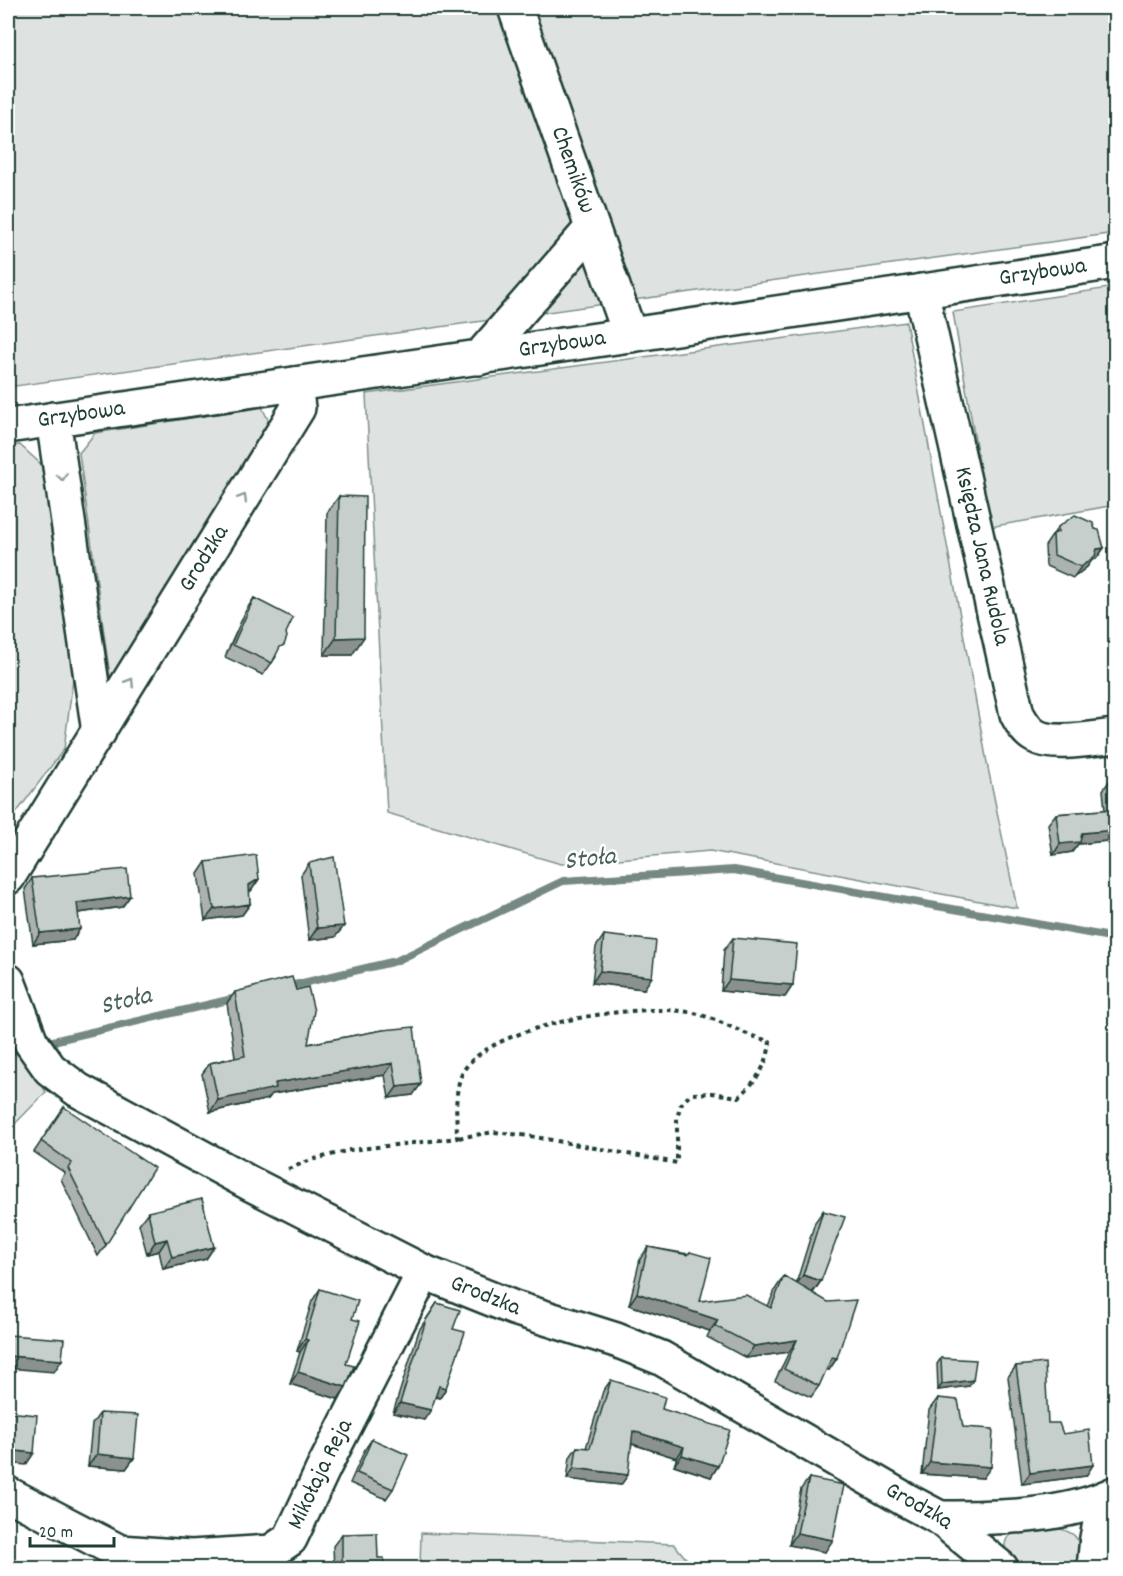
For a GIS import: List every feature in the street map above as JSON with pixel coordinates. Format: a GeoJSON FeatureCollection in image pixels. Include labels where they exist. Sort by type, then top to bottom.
{"type":"FeatureCollection","features":[{"type":"Feature","properties":{"kind":"street","name":"Chemików"},"geometry":{"type":"LineString","coordinates":[[514,8],[630,336]]}},
{"type":"Feature","properties":{"kind":"street"},"geometry":{"type":"LineString","coordinates":[[479,358],[592,228]]}},
{"type":"Feature","properties":{"kind":"street","name":"Grzybowa"},"geometry":{"type":"LineString","coordinates":[[8,426],[630,336],[1116,262]]}},
{"type":"Feature","properties":{"kind":"street","name":"Księdza Jana Rudola"},"geometry":{"type":"LineString","coordinates":[[921,291],[1017,714],[1024,726],[1035,736],[1051,742],[1116,736]]}},
{"type":"Feature","properties":{"kind":"street","name":"Grodzka"},"geometry":{"type":"LineString","coordinates":[[8,877],[298,408],[295,384]]}},
{"type":"Feature","properties":{"kind":"street"},"geometry":{"type":"LineString","coordinates":[[53,419],[99,732]]}},
{"type":"Feature","properties":{"kind":"street","name":"Grodzka"},"geometry":{"type":"LineString","coordinates":[[8,981],[31,1042],[50,1069],[78,1090],[251,1184],[424,1272],[514,1308],[616,1340],[661,1358],[940,1518],[1001,1569]]}},
{"type":"Feature","properties":{"kind":"street","name":"Mikołaja Reja"},"geometry":{"type":"LineString","coordinates":[[8,1494],[116,1560],[271,1552],[290,1539],[325,1465],[424,1272]]}},
{"type":"Feature","properties":{"kind":"street"},"geometry":{"type":"LineString","coordinates":[[940,1518],[997,1518],[1051,1512],[1110,1495]]}},
{"type":"Feature","properties":{"kind":"street"},"geometry":{"type":"LineString","coordinates":[[1094,1569],[1096,1538],[1110,1495]]}},
{"type":"Feature","properties":{"kind":"path"},"geometry":{"type":"LineString","coordinates":[[251,1184],[311,1160],[350,1150],[458,1138],[494,1132],[530,1136],[677,1163],[677,1118],[681,1104],[691,1094],[712,1093],[739,1097],[756,1081],[763,1069],[770,1051],[770,1041],[757,1039],[697,1014],[646,1010],[579,1017],[529,1031],[495,1045],[464,1070],[457,1092],[458,1138]]}},
{"type":"Feature","properties":{"kind":"shaded area"},"geometry":{"type":"Polygon","coordinates":[[[8,8],[1115,8],[1115,233],[8,387],[8,8]]]}},
{"type":"Feature","properties":{"kind":"shaded area"},"geometry":{"type":"Polygon","coordinates":[[[1115,287],[1115,505],[990,527],[953,312],[1115,287]]]}},
{"type":"Feature","properties":{"kind":"shaded area"},"geometry":{"type":"Polygon","coordinates":[[[906,322],[988,768],[1017,908],[710,851],[561,864],[387,813],[366,394],[906,322]]]}},
{"type":"Feature","properties":{"kind":"shaded area"},"geometry":{"type":"Polygon","coordinates":[[[262,407],[270,424],[111,684],[79,453],[95,433],[262,407]]]}},
{"type":"Feature","properties":{"kind":"shaded area"},"geometry":{"type":"Polygon","coordinates":[[[20,445],[44,467],[76,656],[64,749],[8,824],[8,446],[20,445]]]}},
{"type":"Feature","properties":{"kind":"shaded area"},"geometry":{"type":"Polygon","coordinates":[[[8,1030],[46,1092],[8,1131],[8,1030]]]}},
{"type":"Feature","properties":{"kind":"shaded area"},"geometry":{"type":"Polygon","coordinates":[[[1049,1527],[1067,1531],[1077,1538],[1078,1568],[1018,1568],[1006,1550],[1006,1540],[1009,1536],[1022,1529],[1049,1527]]]}},
{"type":"Feature","properties":{"kind":"shaded area"},"geometry":{"type":"Polygon","coordinates":[[[421,1533],[674,1544],[694,1568],[420,1568],[421,1533]]]}},
{"type":"Feature","properties":{"kind":"building"},"geometry":{"type":"Polygon","coordinates":[[[339,496],[365,497],[364,637],[336,638],[339,496]]]}},
{"type":"Feature","properties":{"kind":"building"},"geometry":{"type":"Polygon","coordinates":[[[1075,515],[1093,523],[1095,529],[1099,530],[1104,548],[1097,549],[1095,556],[1081,567],[1054,555],[1053,534],[1058,532],[1058,527],[1075,515]]]}},
{"type":"Feature","properties":{"kind":"building"},"geometry":{"type":"Polygon","coordinates":[[[254,598],[293,618],[286,633],[284,645],[280,647],[272,663],[233,645],[254,598]]]}},
{"type":"Feature","properties":{"kind":"building"},"geometry":{"type":"Polygon","coordinates":[[[1116,779],[1116,830],[1082,833],[1080,842],[1060,844],[1056,814],[1113,809],[1110,780],[1116,779]]]}},
{"type":"Feature","properties":{"kind":"building"},"geometry":{"type":"Polygon","coordinates":[[[256,855],[259,879],[249,885],[250,904],[214,909],[206,862],[256,855]]]}},
{"type":"Feature","properties":{"kind":"building"},"geometry":{"type":"Polygon","coordinates":[[[334,857],[344,926],[317,928],[309,863],[334,857]]]}},
{"type":"Feature","properties":{"kind":"building"},"geometry":{"type":"Polygon","coordinates":[[[127,869],[130,896],[77,903],[80,929],[40,933],[32,878],[127,869]]]}},
{"type":"Feature","properties":{"kind":"building"},"geometry":{"type":"Polygon","coordinates":[[[604,935],[656,941],[652,977],[600,971],[604,935]]]}},
{"type":"Feature","properties":{"kind":"building"},"geometry":{"type":"Polygon","coordinates":[[[733,938],[797,944],[793,985],[729,980],[733,938]]]}},
{"type":"Feature","properties":{"kind":"building"},"geometry":{"type":"Polygon","coordinates":[[[292,977],[296,990],[308,987],[314,1011],[308,1044],[383,1030],[414,1027],[421,1084],[397,1087],[393,1063],[275,1083],[276,1088],[218,1100],[210,1063],[245,1056],[235,992],[292,977]]]}},
{"type":"Feature","properties":{"kind":"building"},"geometry":{"type":"Polygon","coordinates":[[[64,1107],[154,1168],[106,1245],[68,1168],[72,1163],[41,1141],[64,1107]]]}},
{"type":"Feature","properties":{"kind":"building"},"geometry":{"type":"Polygon","coordinates":[[[202,1199],[214,1247],[172,1257],[167,1239],[155,1242],[148,1212],[202,1199]]]}},
{"type":"Feature","properties":{"kind":"building"},"geometry":{"type":"Polygon","coordinates":[[[823,1211],[845,1217],[821,1281],[803,1275],[823,1211]]]}},
{"type":"Feature","properties":{"kind":"building"},"geometry":{"type":"Polygon","coordinates":[[[648,1247],[688,1255],[690,1252],[711,1258],[700,1301],[746,1295],[771,1308],[784,1276],[828,1302],[856,1300],[837,1358],[832,1357],[819,1386],[784,1369],[797,1340],[754,1346],[715,1326],[718,1320],[637,1293],[648,1247]]]}},
{"type":"Feature","properties":{"kind":"building"},"geometry":{"type":"Polygon","coordinates":[[[320,1289],[358,1301],[352,1319],[360,1321],[346,1364],[354,1366],[346,1387],[298,1372],[320,1289]]]}},
{"type":"Feature","properties":{"kind":"building"},"geometry":{"type":"Polygon","coordinates":[[[437,1303],[460,1310],[453,1329],[465,1332],[446,1388],[439,1386],[431,1410],[400,1403],[426,1320],[437,1303]]]}},
{"type":"Feature","properties":{"kind":"building"},"geometry":{"type":"Polygon","coordinates":[[[8,1335],[64,1339],[62,1360],[8,1356],[8,1335]]]}},
{"type":"Feature","properties":{"kind":"building"},"geometry":{"type":"Polygon","coordinates":[[[941,1358],[976,1360],[973,1380],[942,1384],[941,1358]]]}},
{"type":"Feature","properties":{"kind":"building"},"geometry":{"type":"Polygon","coordinates":[[[1045,1363],[1048,1423],[1059,1423],[1063,1434],[1089,1430],[1093,1465],[1030,1473],[1016,1366],[1045,1363]]]}},
{"type":"Feature","properties":{"kind":"building"},"geometry":{"type":"Polygon","coordinates":[[[611,1380],[665,1397],[662,1409],[730,1430],[718,1466],[682,1455],[684,1447],[633,1431],[628,1475],[574,1468],[577,1447],[590,1448],[611,1380]]]}},
{"type":"Feature","properties":{"kind":"building"},"geometry":{"type":"Polygon","coordinates":[[[938,1398],[958,1400],[963,1427],[993,1429],[991,1467],[930,1462],[938,1398]]]}},
{"type":"Feature","properties":{"kind":"building"},"geometry":{"type":"Polygon","coordinates":[[[8,1412],[37,1415],[34,1453],[8,1450],[8,1412]]]}},
{"type":"Feature","properties":{"kind":"building"},"geometry":{"type":"Polygon","coordinates":[[[100,1413],[138,1415],[134,1458],[97,1454],[100,1413]]]}},
{"type":"Feature","properties":{"kind":"building"},"geometry":{"type":"Polygon","coordinates":[[[372,1439],[408,1455],[393,1489],[357,1473],[372,1439]]]}},
{"type":"Feature","properties":{"kind":"building"},"geometry":{"type":"Polygon","coordinates":[[[809,1478],[844,1485],[833,1540],[797,1533],[809,1478]]]}},
{"type":"Feature","properties":{"kind":"building"},"geometry":{"type":"Polygon","coordinates":[[[377,1533],[378,1558],[384,1558],[384,1569],[342,1569],[342,1534],[377,1533]]]}},
{"type":"Feature","properties":{"kind":"waterway","name":"Stoła"},"geometry":{"type":"LineString","coordinates":[[286,987],[396,961],[563,881],[734,870],[1116,938]]}},
{"type":"Feature","properties":{"kind":"waterway","name":"Stoła"},"geometry":{"type":"LineString","coordinates":[[53,1041],[241,997]]}},
{"type":"Feature","properties":{"kind":"waterway","name":"Stoła"},"geometry":{"type":"LineString","coordinates":[[8,1052],[25,1048]]}}]}
